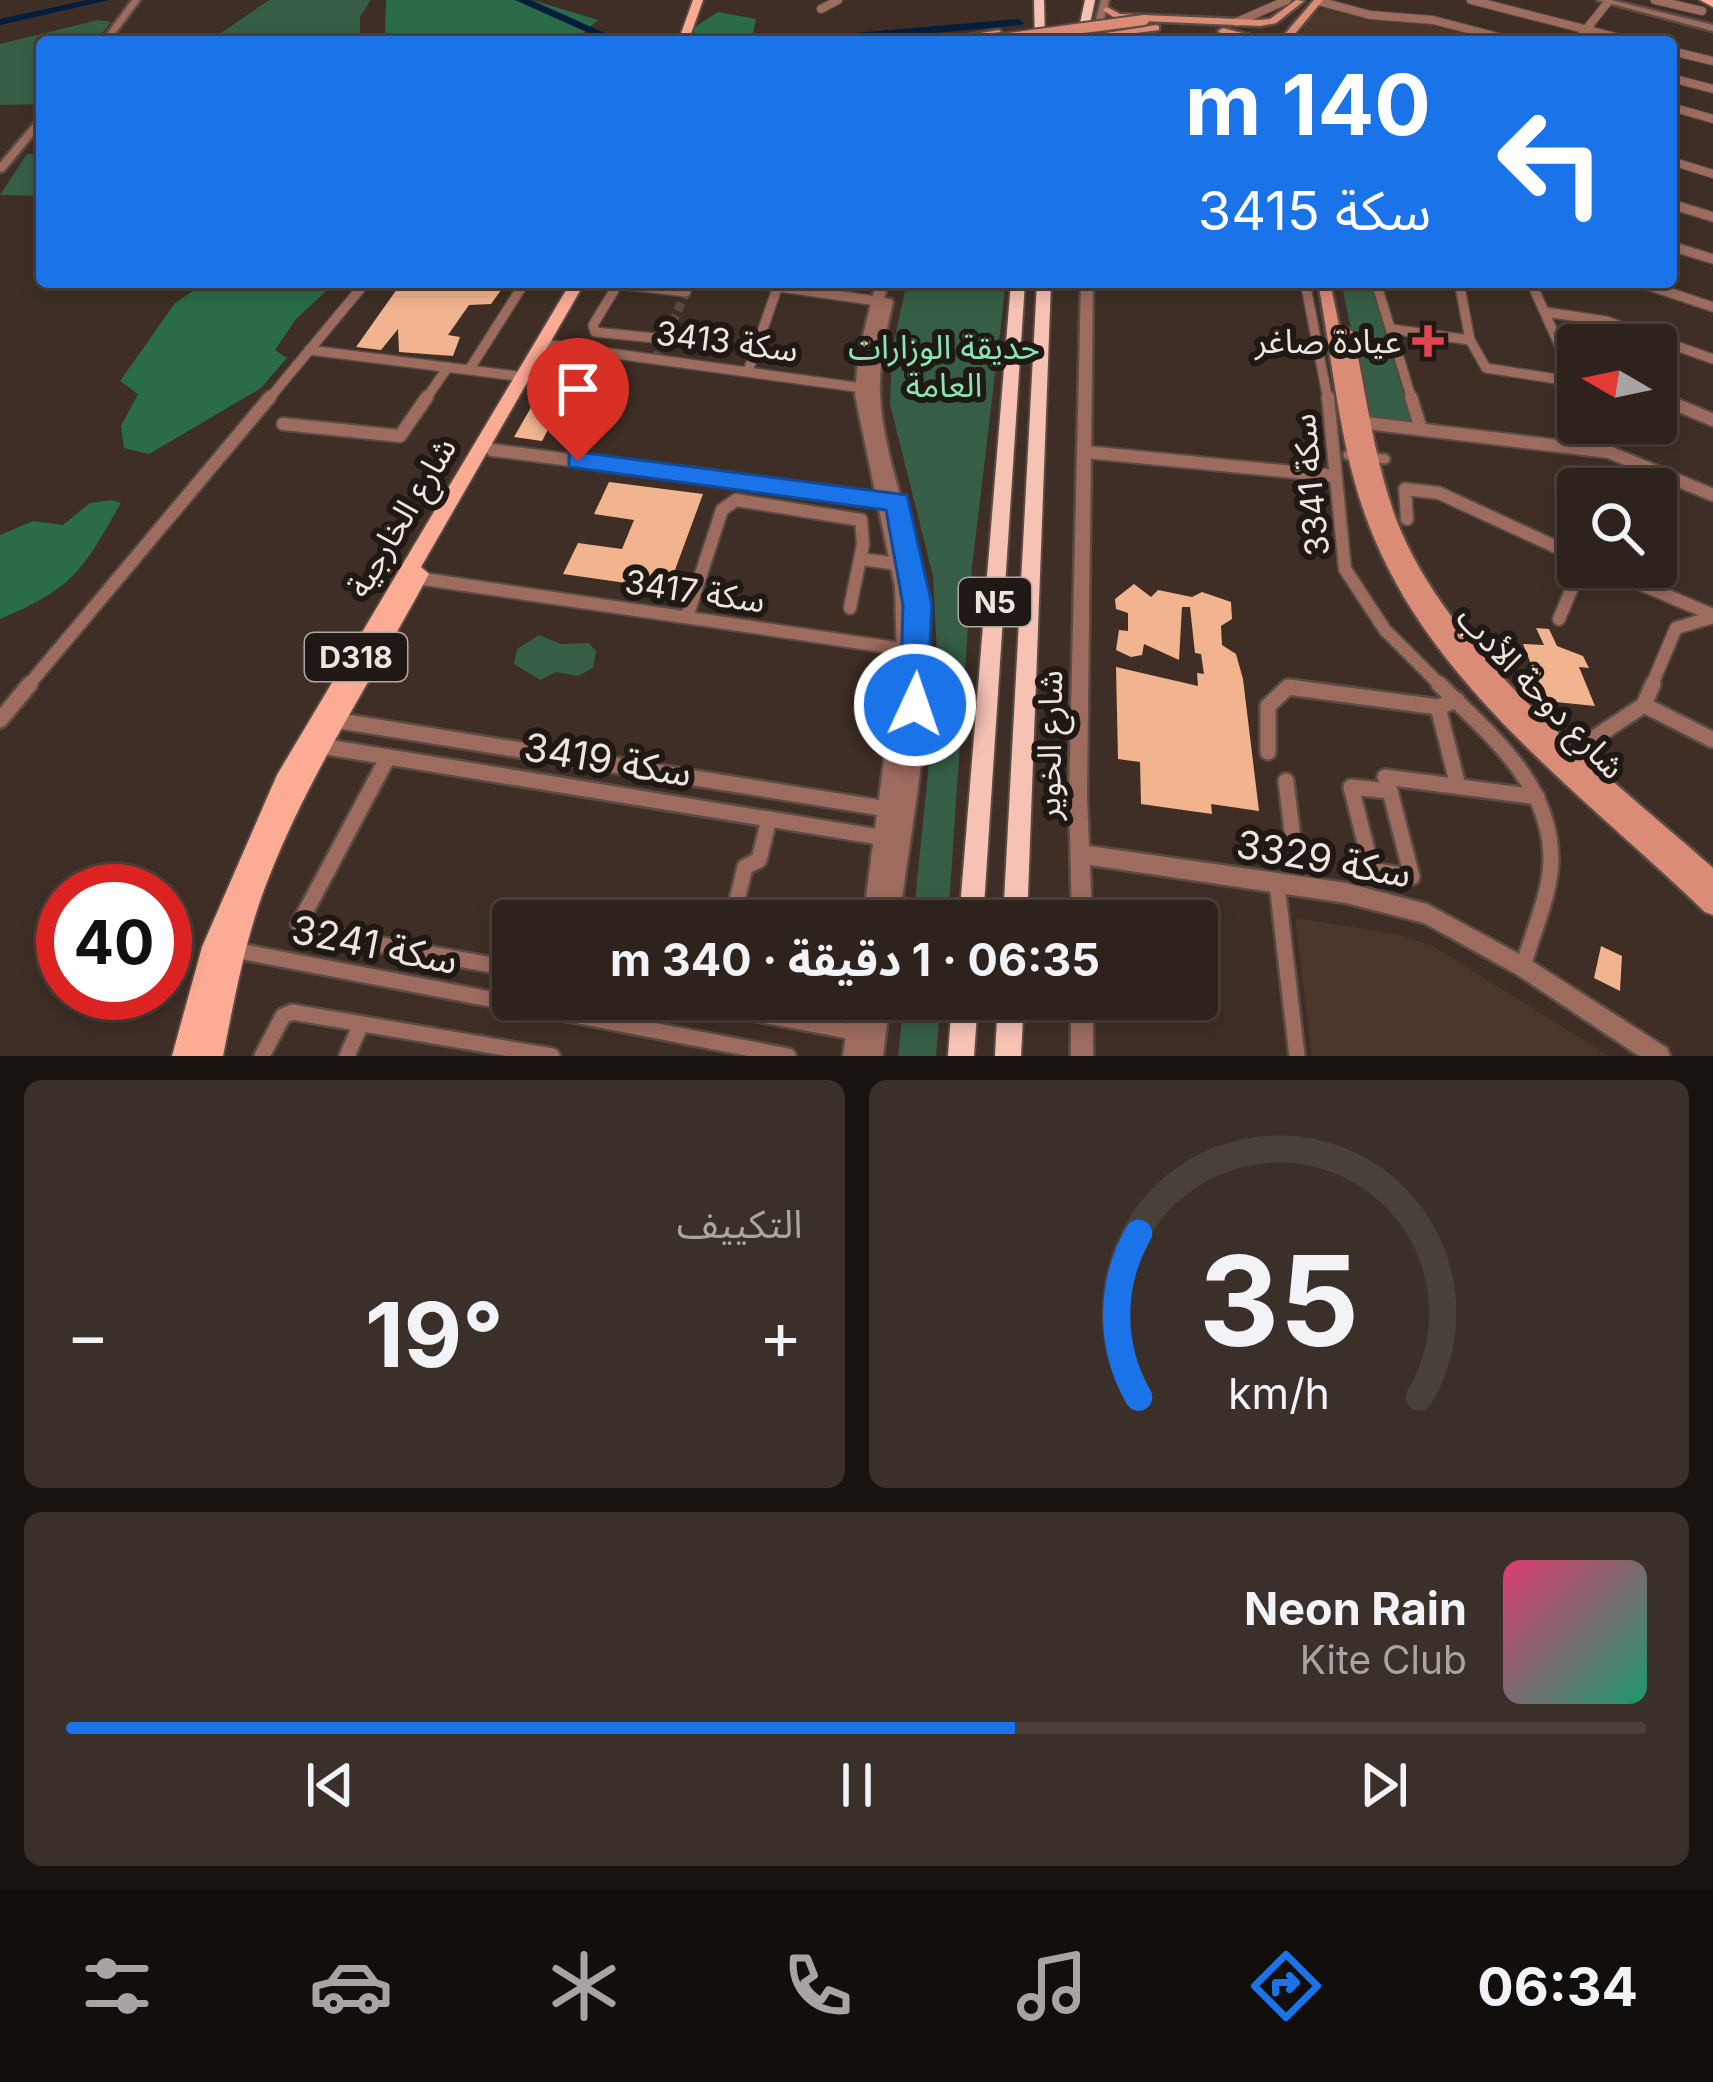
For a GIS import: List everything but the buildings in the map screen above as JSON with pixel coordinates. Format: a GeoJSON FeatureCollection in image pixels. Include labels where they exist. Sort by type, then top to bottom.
{"type":"FeatureCollection","features":[{"type":"Feature","properties":{"kind":"highway"},"geometry":{"type":"LineString","coordinates":[[1031,36],[1035,0]]}},
{"type":"Feature","properties":{"kind":"highway"},"geometry":{"type":"LineString","coordinates":[[1035,0],[1039,36]]}},
{"type":"Feature","properties":{"kind":"highway"},"geometry":{"type":"LineString","coordinates":[[1071,36],[1078,0]]}},
{"type":"Feature","properties":{"kind":"highway"},"geometry":{"type":"LineString","coordinates":[[1082,36],[1090,0]]}},
{"type":"Feature","properties":{"kind":"highway","name":"N5"},"geometry":{"type":"LineString","coordinates":[[973,900],[1018,288]]}},
{"type":"Feature","properties":{"kind":"highway","name":"N5"},"geometry":{"type":"LineString","coordinates":[[1016,900],[1044,288]]}},
{"type":"Feature","properties":{"kind":"highway"},"geometry":{"type":"LineString","coordinates":[[961,1056],[964,1020]]}},
{"type":"Feature","properties":{"kind":"highway"},"geometry":{"type":"LineString","coordinates":[[1009,1056],[1010,1020]]}},
{"type":"Feature","properties":{"kind":"main road"},"geometry":{"type":"LineString","coordinates":[[673,36],[686,0],[698,1],[685,36]]}},
{"type":"Feature","properties":{"kind":"main road"},"geometry":{"type":"LineString","coordinates":[[1026,36],[1137,22],[1265,35],[1301,0]]}},
{"type":"Feature","properties":{"kind":"main road"},"geometry":{"type":"LineString","coordinates":[[1105,10],[1137,22],[1265,35],[1318,1]]}},
{"type":"Feature","properties":{"kind":"main road"},"geometry":{"type":"LineString","coordinates":[[1101,36],[1137,22]]}},
{"type":"Feature","properties":{"kind":"main road"},"geometry":{"type":"LineString","coordinates":[[1047,36],[1137,22]]}},
{"type":"Feature","properties":{"kind":"main road"},"geometry":{"type":"LineString","coordinates":[[971,36],[1005,36]]}},
{"type":"Feature","properties":{"kind":"main road","name":"شارع الخارجية"},"geometry":{"type":"LineString","coordinates":[[185,1056],[200,988],[255,842],[492,450],[556,320],[578,288]]}},
{"type":"Feature","properties":{"kind":"main road","name":"شارع الخارجية"},"geometry":{"type":"LineString","coordinates":[[210,1056],[232,950],[258,874],[321,746],[328,719],[365,643],[504,408],[551,345],[579,288]]}},
{"type":"Feature","properties":{"kind":"main road","name":"شارع دوحة الأدب"},"geometry":{"type":"LineString","coordinates":[[1325,288],[1366,457],[1390,522],[1432,601],[1501,683],[1713,882]]}},
{"type":"Feature","properties":{"kind":"main road","name":"شارع دوحة الأدب"},"geometry":{"type":"LineString","coordinates":[[1336,288],[1366,423],[1371,509],[1391,559],[1444,641],[1485,687],[1713,904]]}},
{"type":"Feature","properties":{"kind":"main road"},"geometry":{"type":"LineString","coordinates":[[551,345],[556,320]]}},
{"type":"Feature","properties":{"kind":"main road"},"geometry":{"type":"LineString","coordinates":[[365,643],[417,578],[454,492],[492,450],[504,408]]}},
{"type":"Feature","properties":{"kind":"main road"},"geometry":{"type":"LineString","coordinates":[[200,988],[232,950],[229,905]]}},
{"type":"Feature","properties":{"kind":"street"},"geometry":{"type":"LineString","coordinates":[[110,36],[136,0]]}},
{"type":"Feature","properties":{"kind":"street"},"geometry":{"type":"LineString","coordinates":[[821,9],[838,0]]}},
{"type":"Feature","properties":{"kind":"street"},"geometry":{"type":"LineString","coordinates":[[1257,16],[1287,0]]}},
{"type":"Feature","properties":{"kind":"street"},"geometry":{"type":"LineString","coordinates":[[1471,0],[1612,36]]}},
{"type":"Feature","properties":{"kind":"street"},"geometry":{"type":"LineString","coordinates":[[1506,9],[1514,0]]}},
{"type":"Feature","properties":{"kind":"street"},"geometry":{"type":"LineString","coordinates":[[1641,9],[1653,0],[1707,5]]}},
{"type":"Feature","properties":{"kind":"street"},"geometry":{"type":"LineString","coordinates":[[1318,1],[1370,15],[1433,20],[1494,36]]}},
{"type":"Feature","properties":{"kind":"street"},"geometry":{"type":"LineString","coordinates":[[1580,36],[1605,1],[1713,28]]}},
{"type":"Feature","properties":{"kind":"street"},"geometry":{"type":"LineString","coordinates":[[1257,16],[1265,35]]}},
{"type":"Feature","properties":{"kind":"street"},"geometry":{"type":"LineString","coordinates":[[1257,16],[1265,35]]}},
{"type":"Feature","properties":{"kind":"street"},"geometry":{"type":"LineString","coordinates":[[1677,52],[1713,61]]}},
{"type":"Feature","properties":{"kind":"street"},"geometry":{"type":"LineString","coordinates":[[1677,80],[1713,89]]}},
{"type":"Feature","properties":{"kind":"street"},"geometry":{"type":"LineString","coordinates":[[1677,108],[1713,118]]}},
{"type":"Feature","properties":{"kind":"street"},"geometry":{"type":"LineString","coordinates":[[0,170],[36,126]]}},
{"type":"Feature","properties":{"kind":"street"},"geometry":{"type":"LineString","coordinates":[[1677,163],[1713,173]]}},
{"type":"Feature","properties":{"kind":"street"},"geometry":{"type":"LineString","coordinates":[[1677,205],[1713,217]]}},
{"type":"Feature","properties":{"kind":"street"},"geometry":{"type":"LineString","coordinates":[[1677,248],[1713,259]]}},
{"type":"Feature","properties":{"kind":"street"},"geometry":{"type":"LineString","coordinates":[[0,720],[361,288]]}},
{"type":"Feature","properties":{"kind":"street"},"geometry":{"type":"LineString","coordinates":[[469,370],[521,288]]}},
{"type":"Feature","properties":{"kind":"street"},"geometry":{"type":"LineString","coordinates":[[615,288],[592,325],[595,332],[664,339]]}},
{"type":"Feature","properties":{"kind":"street"},"geometry":{"type":"LineString","coordinates":[[652,288],[686,292]]}},
{"type":"Feature","properties":{"kind":"street"},"geometry":{"type":"LineString","coordinates":[[748,371],[777,288]]}},
{"type":"Feature","properties":{"kind":"street"},"geometry":{"type":"LineString","coordinates":[[829,288],[880,290]]}},
{"type":"Feature","properties":{"kind":"street"},"geometry":{"type":"LineString","coordinates":[[881,327],[891,288]]}},
{"type":"Feature","properties":{"kind":"street","name":"شارع الخوير"},"geometry":{"type":"LineString","coordinates":[[1082,900],[1078,796],[1087,288]]}},
{"type":"Feature","properties":{"kind":"street","name":"سكة 3341"},"geometry":{"type":"LineString","coordinates":[[1306,288],[1327,389],[1340,546],[1357,592],[1385,630],[1516,761],[1538,796],[1550,832],[1551,862],[1523,967]]}},
{"type":"Feature","properties":{"kind":"street"},"geometry":{"type":"LineString","coordinates":[[1378,288],[1421,429]]}},
{"type":"Feature","properties":{"kind":"street"},"geometry":{"type":"LineString","coordinates":[[1456,288],[1470,340],[1486,368],[1557,376]]}},
{"type":"Feature","properties":{"kind":"street"},"geometry":{"type":"LineString","coordinates":[[1534,288],[1557,338]]}},
{"type":"Feature","properties":{"kind":"street"},"geometry":{"type":"LineString","coordinates":[[1656,288],[1713,307]]}},
{"type":"Feature","properties":{"kind":"street"},"geometry":{"type":"LineString","coordinates":[[875,414],[885,303],[880,290]]}},
{"type":"Feature","properties":{"kind":"street"},"geometry":{"type":"LineString","coordinates":[[880,290],[862,383],[867,437],[891,501]]}},
{"type":"Feature","properties":{"kind":"street"},"geometry":{"type":"LineString","coordinates":[[1545,312],[1606,321],[1713,359]]}},
{"type":"Feature","properties":{"kind":"street"},"geometry":{"type":"LineString","coordinates":[[1390,329],[1470,340]]}},
{"type":"Feature","properties":{"kind":"street","name":"سكة 3413"},"geometry":{"type":"LineString","coordinates":[[551,345],[862,383]]}},
{"type":"Feature","properties":{"kind":"street"},"geometry":{"type":"LineString","coordinates":[[309,350],[528,374]]}},
{"type":"Feature","properties":{"kind":"street"},"geometry":{"type":"LineString","coordinates":[[283,424],[400,436],[448,368]]}},
{"type":"Feature","properties":{"kind":"street"},"geometry":{"type":"LineString","coordinates":[[862,383],[870,388],[919,625],[915,705],[891,900]]}},
{"type":"Feature","properties":{"kind":"street"},"geometry":{"type":"LineString","coordinates":[[1677,405],[1713,420]]}},
{"type":"Feature","properties":{"kind":"street"},"geometry":{"type":"LineString","coordinates":[[1366,423],[1609,452],[1713,495]]}},
{"type":"Feature","properties":{"kind":"street"},"geometry":{"type":"LineString","coordinates":[[1605,444],[1609,452]]}},
{"type":"Feature","properties":{"kind":"street"},"geometry":{"type":"LineString","coordinates":[[492,450],[891,501]]}},
{"type":"Feature","properties":{"kind":"street"},"geometry":{"type":"LineString","coordinates":[[1086,452],[1335,476]]}},
{"type":"Feature","properties":{"kind":"street"},"geometry":{"type":"LineString","coordinates":[[1407,519],[1405,489],[1438,493],[1557,547]]}},
{"type":"Feature","properties":{"kind":"street"},"geometry":{"type":"LineString","coordinates":[[687,617],[722,510],[736,500],[861,520],[865,526],[861,559],[850,608]]}},
{"type":"Feature","properties":{"kind":"street"},"geometry":{"type":"LineString","coordinates":[[861,559],[905,565]]}},
{"type":"Feature","properties":{"kind":"street"},"geometry":{"type":"LineString","coordinates":[[876,900],[905,649],[905,565]]}},
{"type":"Feature","properties":{"kind":"street","name":"سكة 3417"},"geometry":{"type":"LineString","coordinates":[[417,578],[905,649]]}},
{"type":"Feature","properties":{"kind":"street"},"geometry":{"type":"LineString","coordinates":[[1559,619],[1572,588]]}},
{"type":"Feature","properties":{"kind":"street"},"geometry":{"type":"LineString","coordinates":[[1646,588],[1713,617]]}},
{"type":"Feature","properties":{"kind":"street"},"geometry":{"type":"LineString","coordinates":[[1573,752],[1644,705],[1676,628],[1678,612],[1665,597]]}},
{"type":"Feature","properties":{"kind":"street"},"geometry":{"type":"LineString","coordinates":[[1676,628],[1713,617]]}},
{"type":"Feature","properties":{"kind":"street"},"geometry":{"type":"LineString","coordinates":[[905,649],[914,656],[915,705]]}},
{"type":"Feature","properties":{"kind":"street"},"geometry":{"type":"LineString","coordinates":[[1268,752],[1268,706],[1288,687],[1438,707],[1457,700]]}},
{"type":"Feature","properties":{"kind":"street"},"geometry":{"type":"LineString","coordinates":[[1644,705],[1713,740]]}},
{"type":"Feature","properties":{"kind":"street"},"geometry":{"type":"LineString","coordinates":[[1438,707],[1458,786]]}},
{"type":"Feature","properties":{"kind":"street"},"geometry":{"type":"LineString","coordinates":[[328,719],[889,809],[898,818],[894,878]]}},
{"type":"Feature","properties":{"kind":"street","name":"سكة 3419"},"geometry":{"type":"LineString","coordinates":[[321,746],[885,838]]}},
{"type":"Feature","properties":{"kind":"street"},"geometry":{"type":"LineString","coordinates":[[388,757],[299,924],[305,931],[492,965]]}},
{"type":"Feature","properties":{"kind":"street"},"geometry":{"type":"LineString","coordinates":[[1385,777],[1538,796]]}},
{"type":"Feature","properties":{"kind":"street"},"geometry":{"type":"LineString","coordinates":[[1286,782],[1292,831]]}},
{"type":"Feature","properties":{"kind":"street"},"geometry":{"type":"LineString","coordinates":[[1351,787],[1390,791],[1412,877],[1372,870],[1351,787]]}},
{"type":"Feature","properties":{"kind":"street"},"geometry":{"type":"LineString","coordinates":[[737,900],[745,867],[759,860],[769,819]]}},
{"type":"Feature","properties":{"kind":"street","name":"سكة 3329"},"geometry":{"type":"LineString","coordinates":[[1082,854],[1277,884],[1426,914],[1523,967],[1659,1056]]}},
{"type":"Feature","properties":{"kind":"street"},"geometry":{"type":"LineString","coordinates":[[1277,884],[1297,1056]]}},
{"type":"Feature","properties":{"kind":"street","name":"سكة 3241"},"geometry":{"type":"LineString","coordinates":[[232,950],[788,1056]]}},
{"type":"Feature","properties":{"kind":"street"},"geometry":{"type":"LineString","coordinates":[[262,1056],[283,1016],[292,1012],[552,1056]]}},
{"type":"Feature","properties":{"kind":"street"},"geometry":{"type":"LineString","coordinates":[[780,1020],[856,1044]]}},
{"type":"Feature","properties":{"kind":"street"},"geometry":{"type":"LineString","coordinates":[[872,1056],[876,1020]]}},
{"type":"Feature","properties":{"kind":"street"},"geometry":{"type":"LineString","coordinates":[[1082,1020],[1082,1056]]}},
{"type":"Feature","properties":{"kind":"street"},"geometry":{"type":"LineString","coordinates":[[346,1056],[361,1024]]}},
{"type":"Feature","properties":{"kind":"shaded area"},"geometry":{"type":"Polygon","coordinates":[[[1324,8],[1440,25],[1468,36],[1300,36],[1310,18],[1324,8]]]}},
{"type":"Feature","properties":{"kind":"shaded area"},"geometry":{"type":"Polygon","coordinates":[[[1295,918],[1396,934],[1433,946],[1609,1056],[1312,1056],[1295,918]]]}},
{"type":"Feature","properties":{"kind":"green space"},"geometry":{"type":"Polygon","coordinates":[[[269,0],[370,0],[360,17],[360,36],[218,35],[269,0]]]}},
{"type":"Feature","properties":{"kind":"green space"},"geometry":{"type":"Polygon","coordinates":[[[386,0],[532,0],[598,20],[580,36],[385,36],[386,0]]]}},
{"type":"Feature","properties":{"kind":"green space"},"geometry":{"type":"Polygon","coordinates":[[[718,12],[756,19],[752,36],[702,36],[689,31],[718,12]]]}},
{"type":"Feature","properties":{"kind":"green space"},"geometry":{"type":"Polygon","coordinates":[[[98,20],[111,22],[100,36],[36,36],[36,104],[0,105],[0,44],[98,20]]]}},
{"type":"Feature","properties":{"kind":"green space"},"geometry":{"type":"Polygon","coordinates":[[[27,154],[36,154],[36,196],[0,195],[27,154]]]}},
{"type":"Feature","properties":{"kind":"green space"},"geometry":{"type":"Polygon","coordinates":[[[197,288],[330,288],[296,319],[275,350],[287,358],[261,388],[149,454],[124,448],[121,426],[138,394],[120,381],[175,303],[197,288]]]}},
{"type":"Feature","properties":{"kind":"green space","name":"حديقة الوزارات العامة"},"geometry":{"type":"Polygon","coordinates":[[[906,288],[1005,288],[972,567],[949,900],[915,900],[938,674],[933,576],[890,404],[892,351],[906,288]]]}},
{"type":"Feature","properties":{"kind":"green space"},"geometry":{"type":"Polygon","coordinates":[[[1342,288],[1372,288],[1411,418],[1406,424],[1370,417],[1342,288]]]}},
{"type":"Feature","properties":{"kind":"green space"},"geometry":{"type":"Polygon","coordinates":[[[90,503],[121,503],[74,575],[45,597],[0,619],[0,535],[33,521],[63,525],[90,503]]]}},
{"type":"Feature","properties":{"kind":"green space"},"geometry":{"type":"Polygon","coordinates":[[[539,635],[561,644],[589,643],[596,651],[593,668],[578,676],[556,672],[540,680],[514,664],[517,649],[539,635]]]}},
{"type":"Feature","properties":{"kind":"green space"},"geometry":{"type":"Polygon","coordinates":[[[902,1020],[939,1020],[936,1056],[898,1056],[902,1020]]]}},
{"type":"Feature","properties":{"kind":"waterway"},"geometry":{"type":"LineString","coordinates":[[0,22],[103,0]]}},
{"type":"Feature","properties":{"kind":"waterway"},"geometry":{"type":"LineString","coordinates":[[521,0],[605,36]]}},
{"type":"Feature","properties":{"kind":"waterway"},"geometry":{"type":"LineString","coordinates":[[866,36],[1018,23]]}},
{"type":"Feature","properties":{"kind":"tunnel"},"geometry":{"type":"LineString","coordinates":[[655,360],[688,288]]}},
{"type":"Feature","properties":{"kind":"place","name":"عيادة صاغر"},"geometry":{"type":"Point","coordinates":[1428,341]}},
{"type":"Feature","properties":{"kind":"route"},"geometry":{"type":"LineString","coordinates":[[578,461],[897,502],[917,605],[915,705]]}}]}
